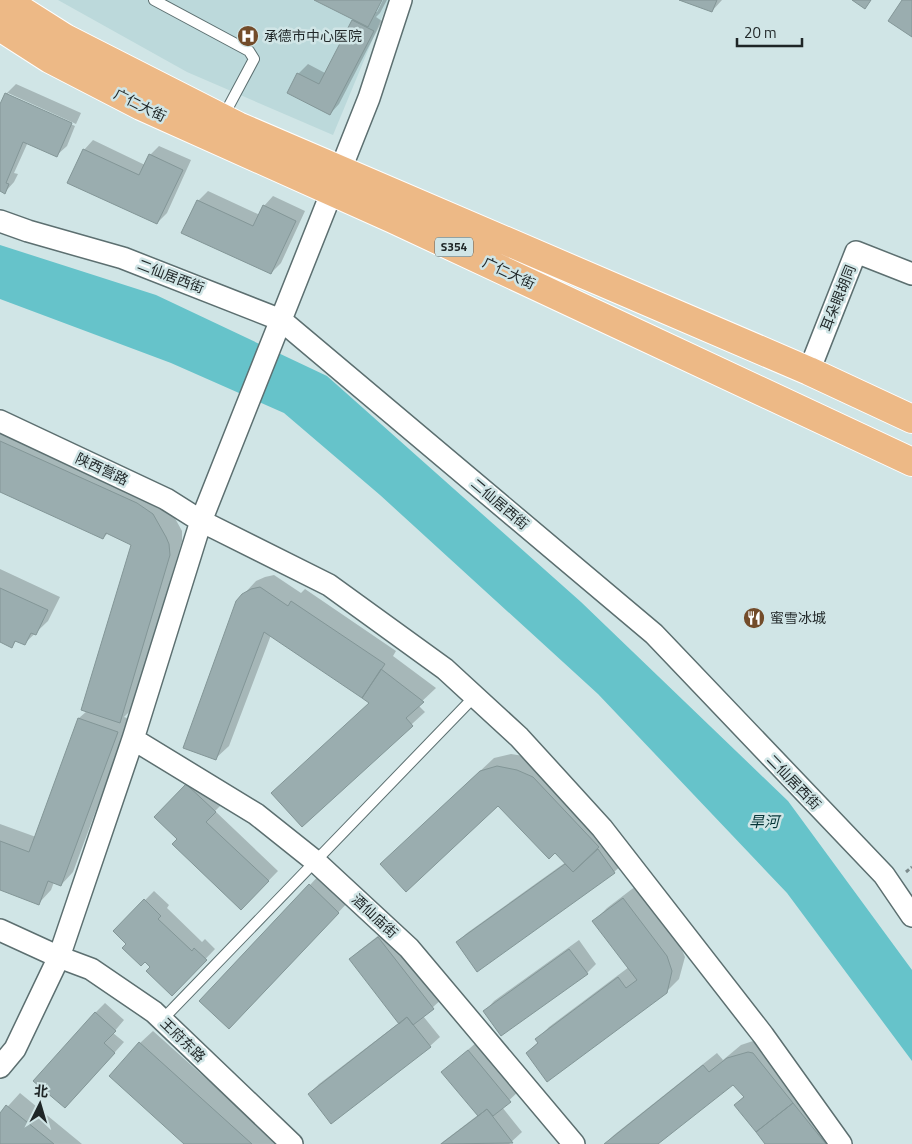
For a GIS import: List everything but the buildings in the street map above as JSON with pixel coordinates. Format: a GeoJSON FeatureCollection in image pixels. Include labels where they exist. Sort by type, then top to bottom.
{"type":"FeatureCollection","features":[{"type":"Feature","properties":{"kind":"main road","name":"广仁大街"},"geometry":{"type":"LineString","coordinates":[[5,0],[66,38],[222,118],[336,181],[912,462]]}},
{"type":"Feature","properties":{"kind":"main road","name":"广仁大街"},"geometry":{"type":"LineString","coordinates":[[0,27],[50,59],[141,106],[336,181],[809,371],[912,419]]}},
{"type":"Feature","properties":{"kind":"street"},"geometry":{"type":"LineString","coordinates":[[0,1067],[15,1049],[59,957],[133,739],[201,521],[369,98],[401,0]]}},
{"type":"Feature","properties":{"kind":"street","name":"二仙居西街"},"geometry":{"type":"LineString","coordinates":[[0,221],[28,231],[123,258],[281,320],[654,634],[884,875],[912,916]]}},
{"type":"Feature","properties":{"kind":"street","name":"耳朵眼胡同"},"geometry":{"type":"LineString","coordinates":[[809,371],[856,252],[912,274]]}},
{"type":"Feature","properties":{"kind":"street","name":"陕西营路"},"geometry":{"type":"LineString","coordinates":[[0,421],[166,499],[201,521],[328,585],[445,669],[519,737],[602,828],[762,1035],[841,1144]]}},
{"type":"Feature","properties":{"kind":"street","name":"酒仙庙街"},"geometry":{"type":"LineString","coordinates":[[133,739],[256,814],[316,861],[410,948],[574,1144]]}},
{"type":"Feature","properties":{"kind":"street","name":"王府东路"},"geometry":{"type":"LineString","coordinates":[[0,930],[59,957],[91,969],[154,1012],[292,1144]]}},
{"type":"Feature","properties":{"kind":"lane"},"geometry":{"type":"LineString","coordinates":[[154,0],[249,51],[254,59],[222,118]]}},
{"type":"Feature","properties":{"kind":"lane"},"geometry":{"type":"LineString","coordinates":[[162,1020],[475,696]]}},
{"type":"Feature","properties":{"kind":"shaded area","name":"承德市中心医院"},"geometry":{"type":"Polygon","coordinates":[[[58,0],[389,0],[333,135],[187,72],[58,0]]]}},
{"type":"Feature","properties":{"kind":"water","name":"旱河"},"geometry":{"type":"Polygon","coordinates":[[[0,245],[156,295],[327,376],[581,602],[788,801],[912,970],[912,1061],[787,893],[598,694],[380,495],[284,413],[171,363],[0,299],[0,245]]]}},
{"type":"Feature","properties":{"kind":"place","name":"承德市中心医院"},"geometry":{"type":"Point","coordinates":[248,36]}},
{"type":"Feature","properties":{"kind":"place","name":"蜜雪冰城"},"geometry":{"type":"Point","coordinates":[754,618]}}]}
